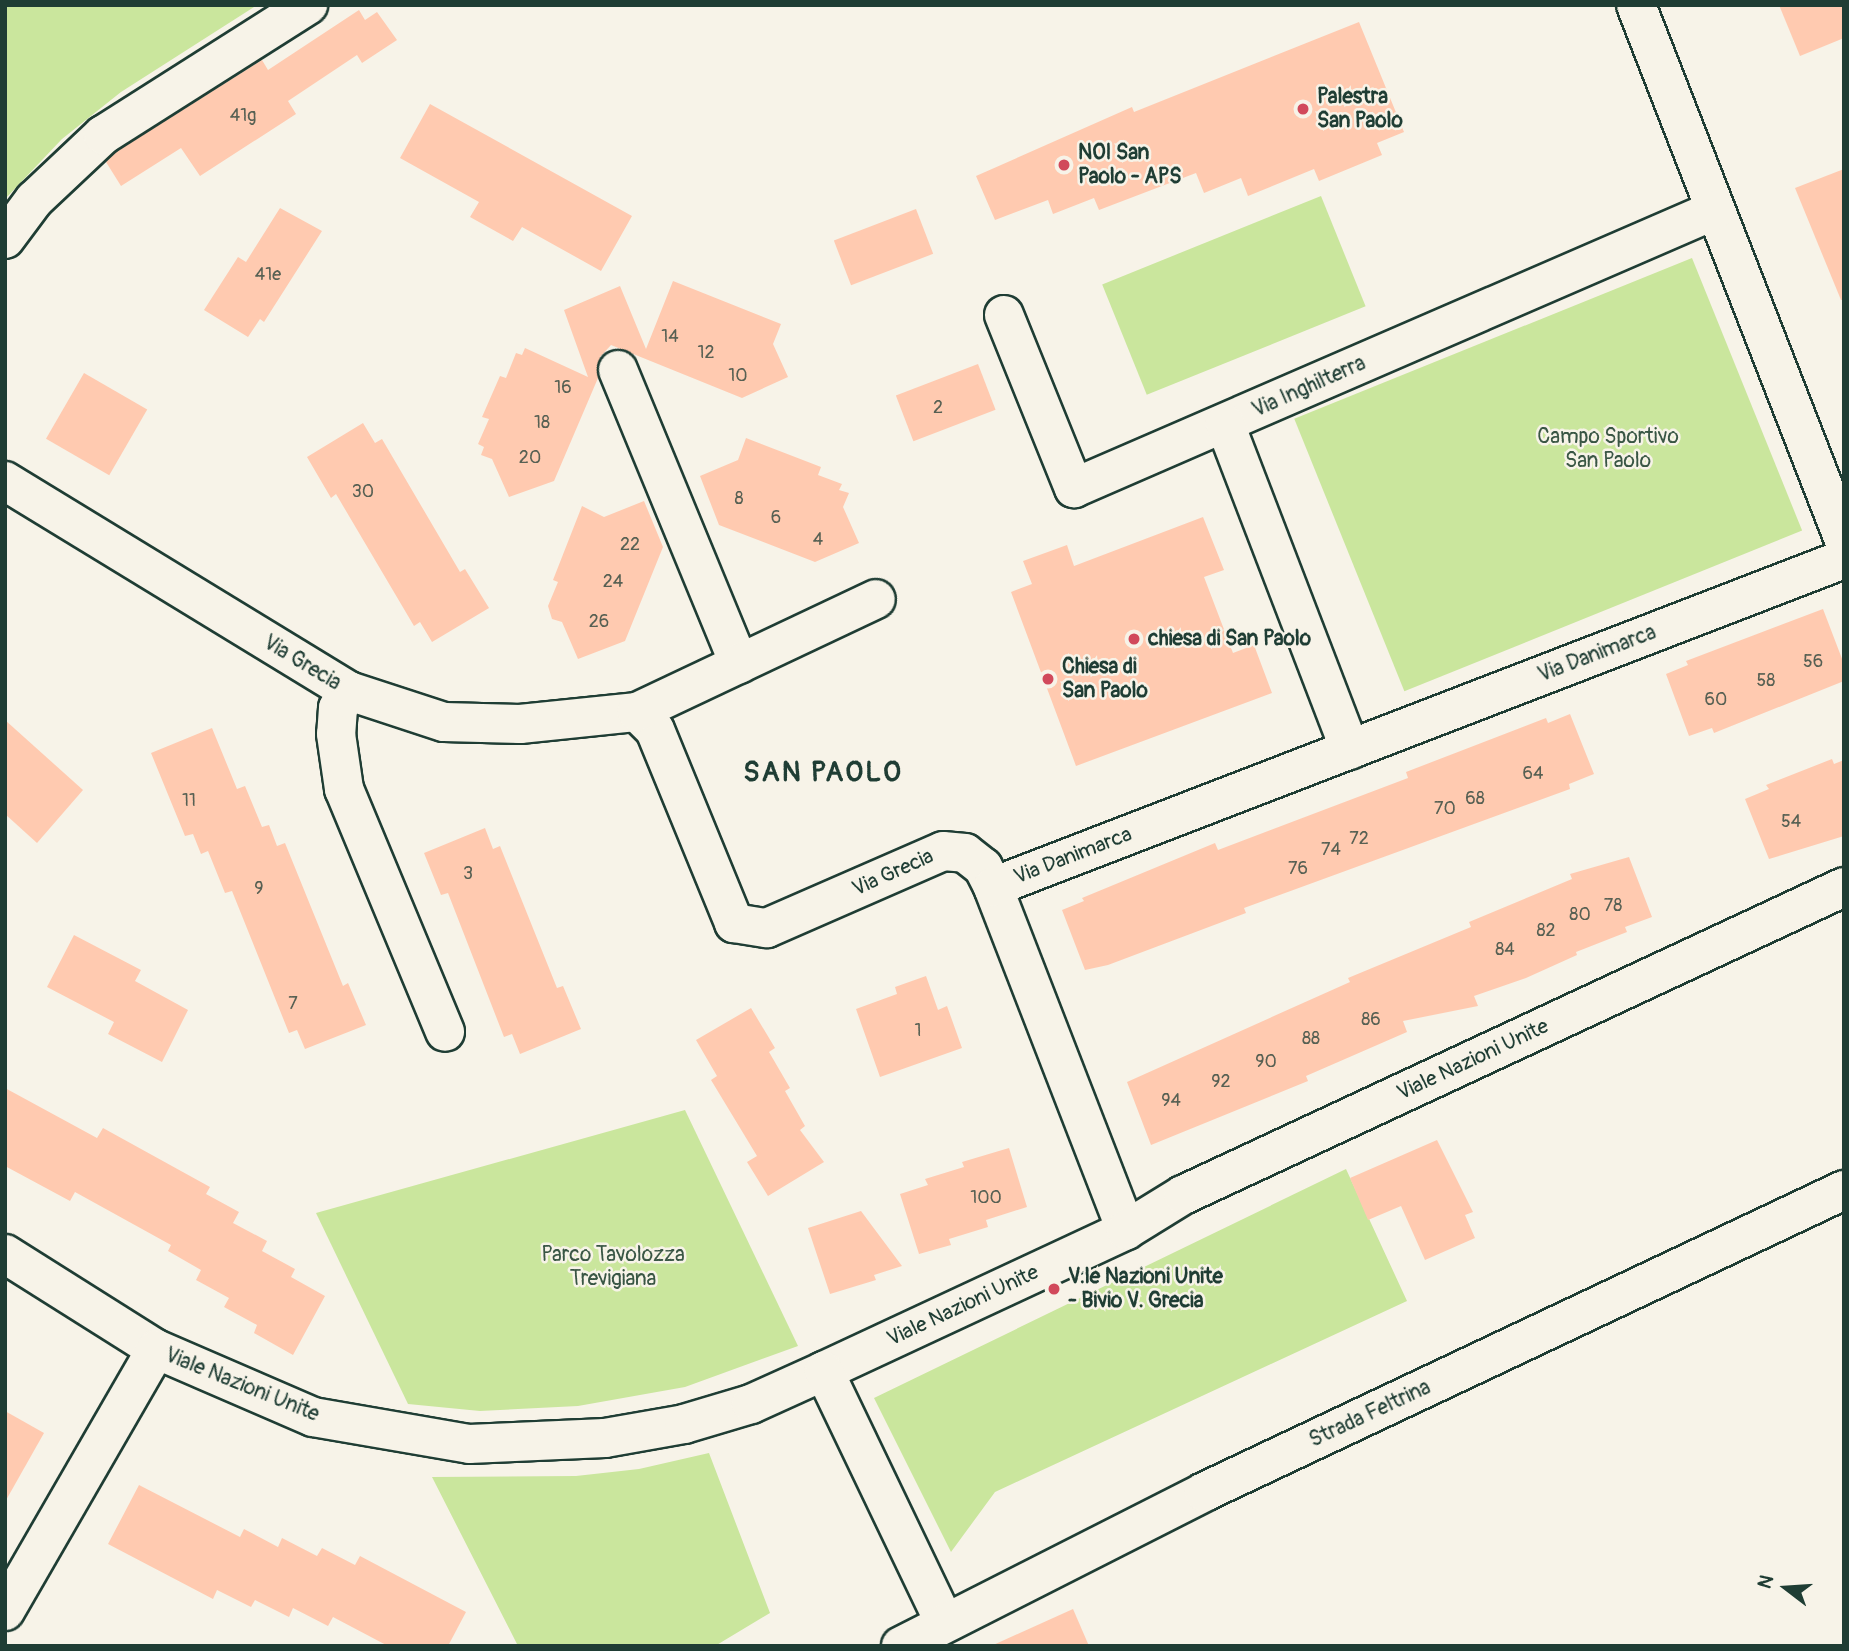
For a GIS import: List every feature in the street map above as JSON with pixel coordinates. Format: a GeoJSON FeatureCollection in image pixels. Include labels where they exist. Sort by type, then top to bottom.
{"type":"FeatureCollection","features":[{"type":"Feature","properties":{"kind":"street"},"geometry":{"type":"LineString","coordinates":[[5,239],[34,200],[103,135],[309,5]]}},
{"type":"Feature","properties":{"kind":"street"},"geometry":{"type":"LineString","coordinates":[[1636,5],[1844,540]]}},
{"type":"Feature","properties":{"kind":"street","name":"Via Inghilterra"},"geometry":{"type":"LineString","coordinates":[[1004,315],[1074,488],[1715,210]]}},
{"type":"Feature","properties":{"kind":"street"},"geometry":{"type":"LineString","coordinates":[[618,370],[739,664]]}},
{"type":"Feature","properties":{"kind":"street"},"geometry":{"type":"LineString","coordinates":[[1225,424],[1350,750]]}},
{"type":"Feature","properties":{"kind":"street","name":"Via Grecia"},"geometry":{"type":"LineString","coordinates":[[5,481],[349,691],[444,722],[520,724],[637,712],[876,599]]}},
{"type":"Feature","properties":{"kind":"street","name":"Via Danimarca"},"geometry":{"type":"LineString","coordinates":[[993,887],[1844,559]]}},
{"type":"Feature","properties":{"kind":"street"},"geometry":{"type":"LineString","coordinates":[[349,691],[338,708],[336,734],[344,789],[445,1032]]}},
{"type":"Feature","properties":{"kind":"street","name":"Via Grecia"},"geometry":{"type":"LineString","coordinates":[[637,712],[655,730],[734,923],[767,928],[943,851],[965,853],[983,867],[1126,1230]]}},
{"type":"Feature","properties":{"kind":"street","name":"Viale Nazioni Unite"},"geometry":{"type":"LineString","coordinates":[[5,1254],[156,1349],[313,1417],[469,1444],[605,1438],[684,1424],[751,1404],[824,1371],[1126,1230],[1196,1189],[1844,887]]}},
{"type":"Feature","properties":{"kind":"street","name":"Strada Feltrina"},"geometry":{"type":"LineString","coordinates":[[901,1646],[1204,1492],[1844,1190]]}},
{"type":"Feature","properties":{"kind":"street","name":"Viale Nazioni Unite"},"geometry":{"type":"LineString","coordinates":[[5,1611],[156,1349]]}},
{"type":"Feature","properties":{"kind":"street"},"geometry":{"type":"LineString","coordinates":[[824,1371],[944,1622]]}},
{"type":"Feature","properties":{"kind":"green space"},"geometry":{"type":"Polygon","coordinates":[[[5,5],[257,5],[121,92],[62,139],[5,199],[5,5]]]}},
{"type":"Feature","properties":{"kind":"green space"},"geometry":{"type":"Polygon","coordinates":[[[1321,196],[1366,306],[1147,395],[1102,284],[1321,196]]]}},
{"type":"Feature","properties":{"kind":"green space","name":"Campo Sportivo San Paolo"},"geometry":{"type":"Polygon","coordinates":[[[1692,258],[1802,531],[1404,691],[1294,419],[1692,258]]]}},
{"type":"Feature","properties":{"kind":"green space","name":"Parco Tavolozza Trevigiana"},"geometry":{"type":"Polygon","coordinates":[[[685,1110],[798,1346],[685,1387],[578,1406],[480,1411],[408,1404],[316,1213],[685,1110]]]}},
{"type":"Feature","properties":{"kind":"green space"},"geometry":{"type":"Polygon","coordinates":[[[1346,1169],[1407,1301],[995,1492],[951,1552],[874,1398],[1346,1169]]]}},
{"type":"Feature","properties":{"kind":"green space"},"geometry":{"type":"Polygon","coordinates":[[[709,1453],[770,1613],[715,1646],[518,1646],[432,1477],[576,1476],[639,1469],[709,1453]]]}},
{"type":"Feature","properties":{"kind":"building"},"geometry":{"type":"Polygon","coordinates":[[[1779,5],[1844,5],[1844,38],[1800,56],[1779,5]]]}},
{"type":"Feature","properties":{"kind":"building"},"geometry":{"type":"Polygon","coordinates":[[[359,10],[365,20],[377,12],[397,40],[362,63],[357,55],[288,101],[296,114],[200,176],[181,148],[121,186],[106,162],[116,152],[262,60],[268,70],[359,10]]]}},
{"type":"Feature","properties":{"kind":"building"},"geometry":{"type":"Polygon","coordinates":[[[1359,22],[1404,132],[1377,143],[1382,155],[1319,181],[1314,169],[1248,196],[1241,178],[1204,193],[1196,173],[1099,210],[1094,198],[1053,214],[1048,200],[995,220],[976,176],[1132,107],[1134,112],[1359,22]]]}},
{"type":"Feature","properties":{"kind":"building"},"geometry":{"type":"Polygon","coordinates":[[[430,104],[632,216],[601,271],[522,227],[513,241],[470,217],[479,202],[400,158],[430,104]]]}},
{"type":"Feature","properties":{"kind":"building"},"geometry":{"type":"Polygon","coordinates":[[[1844,169],[1844,300],[1841,300],[1795,188],[1844,169]]]}},
{"type":"Feature","properties":{"kind":"building"},"geometry":{"type":"Polygon","coordinates":[[[280,208],[322,231],[264,322],[260,319],[248,337],[204,310],[238,257],[246,262],[280,208]]]}},
{"type":"Feature","properties":{"kind":"building"},"geometry":{"type":"Polygon","coordinates":[[[916,209],[933,254],[851,285],[834,241],[916,209]]]}},
{"type":"Feature","properties":{"kind":"building"},"geometry":{"type":"Polygon","coordinates":[[[673,281],[781,324],[773,344],[788,377],[742,398],[611,345],[600,357],[598,378],[554,481],[509,497],[492,459],[481,455],[484,447],[478,444],[489,419],[482,417],[500,376],[506,378],[516,353],[522,355],[525,348],[588,377],[564,310],[620,286],[646,349],[673,281]]]}},
{"type":"Feature","properties":{"kind":"building"},"geometry":{"type":"Polygon","coordinates":[[[978,364],[996,410],[913,441],[896,396],[978,364]]]}},
{"type":"Feature","properties":{"kind":"building"},"geometry":{"type":"Polygon","coordinates":[[[84,373],[147,410],[109,475],[46,439],[84,373]]]}},
{"type":"Feature","properties":{"kind":"building"},"geometry":{"type":"Polygon","coordinates":[[[363,423],[375,443],[382,439],[460,572],[465,569],[489,608],[432,642],[420,622],[414,626],[336,494],[331,498],[307,457],[363,423]]]}},
{"type":"Feature","properties":{"kind":"building"},"geometry":{"type":"Polygon","coordinates":[[[746,438],[821,467],[818,475],[842,484],[839,490],[849,493],[843,507],[859,543],[815,562],[719,525],[700,476],[738,460],[746,438]]]}},
{"type":"Feature","properties":{"kind":"building"},"geometry":{"type":"Polygon","coordinates":[[[644,501],[663,547],[625,641],[578,659],[562,622],[552,619],[548,606],[558,582],[553,580],[582,506],[604,517],[644,501]]]}},
{"type":"Feature","properties":{"kind":"building"},"geometry":{"type":"Polygon","coordinates":[[[1203,517],[1224,570],[1204,577],[1233,653],[1254,645],[1272,693],[1076,766],[1011,592],[1032,584],[1023,561],[1067,545],[1074,566],[1203,517]]]}},
{"type":"Feature","properties":{"kind":"building"},"geometry":{"type":"Polygon","coordinates":[[[1823,609],[1844,664],[1844,681],[1714,733],[1712,728],[1689,736],[1666,674],[1688,665],[1686,661],[1823,609]]]}},
{"type":"Feature","properties":{"kind":"building"},"geometry":{"type":"Polygon","coordinates":[[[1570,714],[1594,774],[1569,784],[1570,789],[1244,908],[1246,913],[1108,965],[1085,970],[1062,910],[1084,901],[1082,898],[1215,843],[1218,850],[1408,778],[1406,772],[1546,718],[1548,723],[1570,714]]]}},
{"type":"Feature","properties":{"kind":"building"},"geometry":{"type":"Polygon","coordinates":[[[5,720],[83,790],[37,843],[5,814],[5,720]]]}},
{"type":"Feature","properties":{"kind":"building"},"geometry":{"type":"Polygon","coordinates":[[[212,728],[237,789],[245,786],[262,827],[269,825],[277,846],[285,843],[343,986],[348,983],[366,1025],[305,1049],[297,1030],[289,1033],[232,891],[225,893],[208,851],[201,854],[193,834],[185,836],[151,753],[212,728]]]}},
{"type":"Feature","properties":{"kind":"building"},"geometry":{"type":"Polygon","coordinates":[[[1832,759],[1834,764],[1844,760],[1844,836],[1769,859],[1745,799],[1769,789],[1766,785],[1832,759]]]}},
{"type":"Feature","properties":{"kind":"building"},"geometry":{"type":"Polygon","coordinates":[[[485,828],[493,849],[500,846],[557,988],[563,986],[581,1029],[520,1054],[512,1034],[504,1037],[448,893],[441,895],[424,853],[485,828]]]}},
{"type":"Feature","properties":{"kind":"building"},"geometry":{"type":"Polygon","coordinates":[[[1629,857],[1652,917],[1625,927],[1627,932],[1576,952],[1577,955],[1526,978],[1474,996],[1478,1006],[1403,1021],[1407,1032],[1306,1076],[1308,1081],[1151,1145],[1127,1082],[1350,982],[1348,978],[1471,927],[1469,922],[1572,879],[1570,874],[1629,857]]]}},
{"type":"Feature","properties":{"kind":"building"},"geometry":{"type":"Polygon","coordinates":[[[74,935],[141,970],[135,981],[188,1010],[162,1062],[108,1034],[114,1022],[47,987],[74,935]]]}},
{"type":"Feature","properties":{"kind":"building"},"geometry":{"type":"Polygon","coordinates":[[[926,976],[938,1010],[947,1006],[962,1048],[880,1077],[856,1009],[897,994],[895,987],[926,976]]]}},
{"type":"Feature","properties":{"kind":"building"},"geometry":{"type":"Polygon","coordinates":[[[751,1008],[775,1048],[769,1052],[790,1088],[785,1091],[805,1126],[800,1130],[824,1162],[768,1196],[747,1162],[757,1156],[711,1080],[717,1076],[696,1040],[751,1008]]]}},
{"type":"Feature","properties":{"kind":"building"},"geometry":{"type":"Polygon","coordinates":[[[5,1088],[97,1138],[103,1128],[210,1187],[206,1194],[239,1212],[233,1223],[267,1241],[262,1251],[295,1269],[291,1277],[325,1296],[293,1355],[254,1333],[257,1325],[224,1307],[229,1298],[196,1280],[201,1270],[168,1251],[171,1245],[75,1192],[70,1201],[5,1166],[5,1088]]]}},
{"type":"Feature","properties":{"kind":"building"},"geometry":{"type":"Polygon","coordinates":[[[1437,1140],[1473,1212],[1465,1215],[1475,1238],[1425,1260],[1401,1206],[1368,1220],[1350,1178],[1437,1140]]]}},
{"type":"Feature","properties":{"kind":"building"},"geometry":{"type":"Polygon","coordinates":[[[1009,1148],[1027,1207],[986,1220],[988,1227],[949,1239],[951,1245],[919,1254],[900,1194],[928,1185],[925,1179],[964,1167],[962,1162],[1009,1148]]]}},
{"type":"Feature","properties":{"kind":"building"},"geometry":{"type":"Polygon","coordinates":[[[861,1211],[902,1266],[874,1275],[876,1280],[830,1294],[808,1228],[861,1211]]]}},
{"type":"Feature","properties":{"kind":"building"},"geometry":{"type":"Polygon","coordinates":[[[5,1411],[44,1433],[5,1502],[5,1411]]]}},
{"type":"Feature","properties":{"kind":"building"},"geometry":{"type":"Polygon","coordinates":[[[139,1485],[240,1537],[244,1529],[278,1547],[282,1538],[317,1556],[322,1548],[355,1565],[360,1556],[466,1612],[448,1646],[388,1646],[333,1617],[328,1626],[293,1608],[289,1617],[255,1600],[251,1607],[217,1590],[213,1599],[108,1544],[139,1485]]]}},
{"type":"Feature","properties":{"kind":"building"},"geometry":{"type":"Polygon","coordinates":[[[1073,1609],[1089,1646],[991,1646],[1073,1609]]]}},
{"type":"Feature","properties":{"kind":"place","name":"Palestra San Paolo"},"geometry":{"type":"Point","coordinates":[1303,109]}},
{"type":"Feature","properties":{"kind":"place","name":"NOI San Paolo - APS"},"geometry":{"type":"Point","coordinates":[1064,165]}},
{"type":"Feature","properties":{"kind":"place","name":"chiesa di San Paolo"},"geometry":{"type":"Point","coordinates":[1134,639]}},
{"type":"Feature","properties":{"kind":"place","name":"Chiesa di San Paolo"},"geometry":{"type":"Point","coordinates":[1048,679]}},
{"type":"Feature","properties":{"kind":"place","name":"V.le Nazioni Unite - Bivio V. Grecia"},"geometry":{"type":"Point","coordinates":[1054,1289]}},
{"type":"Feature","properties":{"kind":"district","name":"SAN PAOLO"},"geometry":{"type":"Point","coordinates":[823,773]}}]}
